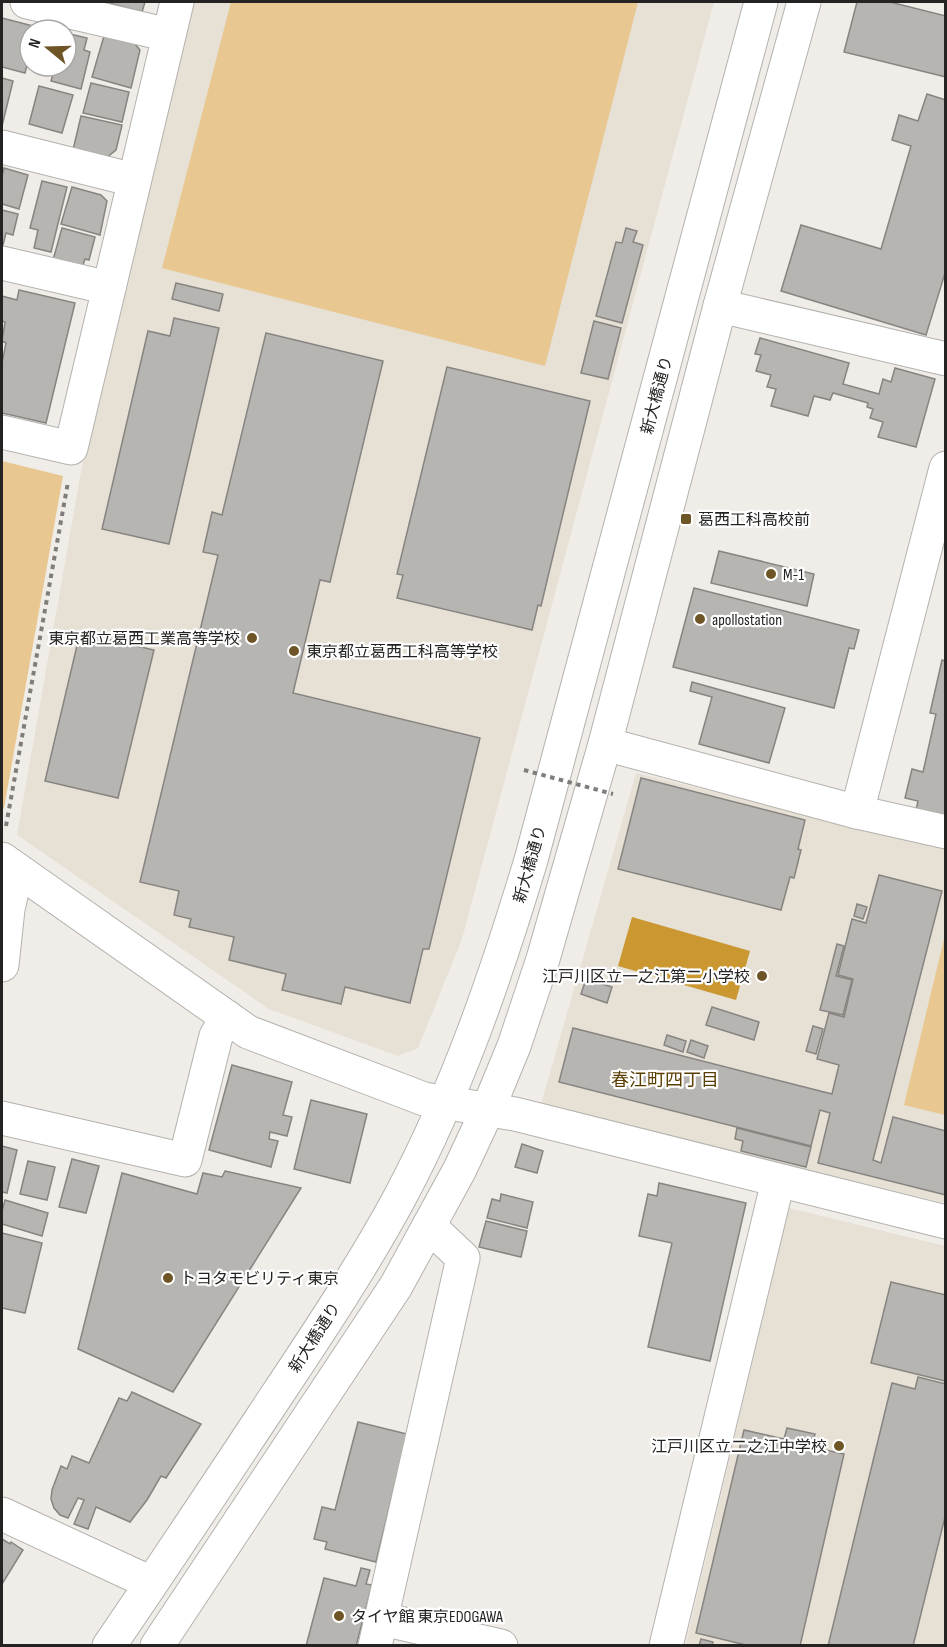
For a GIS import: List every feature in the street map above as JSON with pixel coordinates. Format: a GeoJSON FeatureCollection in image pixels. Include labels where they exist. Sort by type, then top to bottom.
{"type":"FeatureCollection","features":[{"type":"Feature","properties":{"kind":"street"},"geometry":{"type":"LineString","coordinates":[[27,2],[169,34]]}},
{"type":"Feature","properties":{"kind":"street"},"geometry":{"type":"LineString","coordinates":[[2,432],[71,448],[177,2]]}},
{"type":"Feature","properties":{"kind":"street","name":"新大橋通り"},"geometry":{"type":"LineString","coordinates":[[109,1646],[325,1323],[400,1197],[445,1102],[472,1037],[504,950],[531,860],[761,2]]}},
{"type":"Feature","properties":{"kind":"street"},"geometry":{"type":"LineString","coordinates":[[157,1646],[396,1286],[460,1169],[514,1046],[543,959],[605,744],[720,306],[804,2]]}},
{"type":"Feature","properties":{"kind":"street"},"geometry":{"type":"LineString","coordinates":[[2,147],[134,180]]}},
{"type":"Feature","properties":{"kind":"street"},"geometry":{"type":"LineString","coordinates":[[2,263],[109,288]]}},
{"type":"Feature","properties":{"kind":"street"},"geometry":{"type":"LineString","coordinates":[[720,306],[945,359]]}},
{"type":"Feature","properties":{"kind":"street"},"geometry":{"type":"LineString","coordinates":[[857,812],[945,468]]}},
{"type":"Feature","properties":{"kind":"street"},"geometry":{"type":"LineString","coordinates":[[605,744],[857,812],[945,832]]}},
{"type":"Feature","properties":{"kind":"street"},"geometry":{"type":"LineString","coordinates":[[2,965],[8,909],[8,855]]}},
{"type":"Feature","properties":{"kind":"street"},"geometry":{"type":"LineString","coordinates":[[8,855],[248,1032],[424,1099],[515,1114],[945,1222]]}},
{"type":"Feature","properties":{"kind":"street"},"geometry":{"type":"LineString","coordinates":[[2,1118],[185,1160],[216,1036],[227,1017]]}},
{"type":"Feature","properties":{"kind":"street"},"geometry":{"type":"LineString","coordinates":[[666,1646],[778,1181]]}},
{"type":"Feature","properties":{"kind":"street"},"geometry":{"type":"LineString","coordinates":[[429,1226],[463,1258],[378,1632],[501,1646]]}},
{"type":"Feature","properties":{"kind":"street"},"geometry":{"type":"LineString","coordinates":[[2,1514],[151,1583]]}},
{"type":"Feature","properties":{"kind":"path"},"geometry":{"type":"LineString","coordinates":[[8,855],[68,481]]}},
{"type":"Feature","properties":{"kind":"path"},"geometry":{"type":"LineString","coordinates":[[524,770],[613,794]]}},
{"type":"Feature","properties":{"kind":"shaded area","name":"東京都立葛西工科高等学校"},"geometry":{"type":"Polygon","coordinates":[[[191,2],[714,2],[462,939],[418,1048],[398,1056],[269,1009],[17,835],[82,466],[191,2]]]}},
{"type":"Feature","properties":{"kind":"shaded area"},"geometry":{"type":"Polygon","coordinates":[[[231,2],[638,2],[545,366],[162,268],[231,2]]]}},
{"type":"Feature","properties":{"kind":"shaded area"},"geometry":{"type":"Polygon","coordinates":[[[2,461],[63,476],[2,810],[2,461]]]}},
{"type":"Feature","properties":{"kind":"shaded area","name":"江戸川区立一之江第二小学校"},"geometry":{"type":"Polygon","coordinates":[[[636,773],[945,847],[945,1203],[541,1104],[636,773]]]}},
{"type":"Feature","properties":{"kind":"shaded area"},"geometry":{"type":"Polygon","coordinates":[[[632,917],[750,951],[736,1000],[618,966],[632,917]]]}},
{"type":"Feature","properties":{"kind":"shaded area"},"geometry":{"type":"Polygon","coordinates":[[[945,935],[945,1115],[904,1105],[945,935]]]}},
{"type":"Feature","properties":{"kind":"shaded area","name":"江戸川区立二之江中学校"},"geometry":{"type":"Polygon","coordinates":[[[789,1208],[945,1246],[945,1645],[685,1646],[789,1208]]]}},
{"type":"Feature","properties":{"kind":"building"},"geometry":{"type":"Polygon","coordinates":[[[105,2],[145,2],[142,12],[105,2]]]}},
{"type":"Feature","properties":{"kind":"building"},"geometry":{"type":"Polygon","coordinates":[[[857,2],[890,2],[946,16],[946,77],[844,52],[857,2]]]}},
{"type":"Feature","properties":{"kind":"building"},"geometry":{"type":"Polygon","coordinates":[[[2,18],[18,22],[18,71],[2,67],[2,18]]]}},
{"type":"Feature","properties":{"kind":"building"},"geometry":{"type":"Polygon","coordinates":[[[78,36],[87,38],[84,50],[90,52],[81,89],[51,81],[52,78],[78,78],[78,36]]]}},
{"type":"Feature","properties":{"kind":"building"},"geometry":{"type":"Polygon","coordinates":[[[104,36],[135,44],[140,50],[131,88],[92,77],[104,36]]]}},
{"type":"Feature","properties":{"kind":"building"},"geometry":{"type":"Polygon","coordinates":[[[2,78],[13,81],[2,126],[2,78]]]}},
{"type":"Feature","properties":{"kind":"building"},"geometry":{"type":"Polygon","coordinates":[[[91,83],[129,92],[122,122],[83,113],[91,83]]]}},
{"type":"Feature","properties":{"kind":"building"},"geometry":{"type":"Polygon","coordinates":[[[39,86],[73,95],[62,133],[29,124],[39,86]]]}},
{"type":"Feature","properties":{"kind":"building"},"geometry":{"type":"Polygon","coordinates":[[[927,94],[946,100],[946,270],[926,335],[781,291],[801,225],[881,249],[911,146],[892,140],[899,115],[918,121],[927,94]]]}},
{"type":"Feature","properties":{"kind":"building"},"geometry":{"type":"Polygon","coordinates":[[[81,116],[122,125],[116,150],[106,158],[73,150],[81,116]]]}},
{"type":"Feature","properties":{"kind":"building"},"geometry":{"type":"Polygon","coordinates":[[[4,168],[28,175],[19,209],[2,204],[4,168]]]}},
{"type":"Feature","properties":{"kind":"building"},"geometry":{"type":"Polygon","coordinates":[[[42,181],[67,187],[51,252],[34,248],[38,230],[30,228],[42,181]]]}},
{"type":"Feature","properties":{"kind":"building"},"geometry":{"type":"Polygon","coordinates":[[[72,187],[101,195],[107,201],[100,235],[61,224],[72,187]]]}},
{"type":"Feature","properties":{"kind":"building"},"geometry":{"type":"Polygon","coordinates":[[[2,210],[18,214],[13,235],[6,233],[3,245],[2,245],[2,210]]]}},
{"type":"Feature","properties":{"kind":"building"},"geometry":{"type":"Polygon","coordinates":[[[62,228],[95,237],[89,260],[85,259],[82,268],[53,260],[62,228]]]}},
{"type":"Feature","properties":{"kind":"building"},"geometry":{"type":"Polygon","coordinates":[[[626,228],[637,231],[633,242],[643,245],[622,323],[596,316],[616,242],[622,243],[626,228]]]}},
{"type":"Feature","properties":{"kind":"building"},"geometry":{"type":"Polygon","coordinates":[[[176,283],[223,294],[219,311],[172,299],[176,283]]]}},
{"type":"Feature","properties":{"kind":"building"},"geometry":{"type":"Polygon","coordinates":[[[19,290],[75,303],[46,423],[2,413],[2,363],[6,343],[2,341],[5,322],[2,321],[2,296],[17,300],[19,290]]]}},
{"type":"Feature","properties":{"kind":"building"},"geometry":{"type":"Polygon","coordinates":[[[174,318],[219,328],[169,544],[102,529],[148,331],[170,336],[174,318]]]}},
{"type":"Feature","properties":{"kind":"building"},"geometry":{"type":"Polygon","coordinates":[[[594,321],[621,328],[608,379],[581,373],[594,321]]]}},
{"type":"Feature","properties":{"kind":"building","name":"東京都立葛西工業高等学校"},"geometry":{"type":"Polygon","coordinates":[[[266,333],[383,361],[330,582],[320,580],[293,693],[480,738],[429,949],[423,949],[410,1003],[345,987],[341,1004],[282,990],[286,974],[229,960],[234,937],[189,927],[191,919],[174,915],[179,891],[140,882],[218,555],[203,552],[212,512],[222,515],[266,333]]]}},
{"type":"Feature","properties":{"kind":"building"},"geometry":{"type":"Polygon","coordinates":[[[760,338],[849,363],[843,384],[879,394],[883,379],[891,382],[895,368],[935,379],[916,447],[878,437],[883,422],[870,418],[873,409],[867,407],[868,403],[833,393],[830,400],[814,396],[808,416],[771,406],[776,389],[767,387],[771,375],[756,371],[761,355],[755,354],[760,338]]]}},
{"type":"Feature","properties":{"kind":"building"},"geometry":{"type":"Polygon","coordinates":[[[447,367],[590,401],[541,606],[538,605],[532,630],[397,598],[403,575],[397,574],[447,367]]]}},
{"type":"Feature","properties":{"kind":"building"},"geometry":{"type":"Polygon","coordinates":[[[719,551],[814,574],[807,606],[711,583],[719,551]]]}},
{"type":"Feature","properties":{"kind":"building"},"geometry":{"type":"Polygon","coordinates":[[[694,588],[859,630],[854,649],[849,648],[834,708],[673,667],[694,588]]]}},
{"type":"Feature","properties":{"kind":"building"},"geometry":{"type":"Polygon","coordinates":[[[80,633],[154,650],[118,798],[45,781],[80,633]]]}},
{"type":"Feature","properties":{"kind":"building"},"geometry":{"type":"Polygon","coordinates":[[[942,660],[946,661],[946,816],[916,810],[918,801],[905,798],[912,769],[923,772],[936,714],[930,713],[942,660]]]}},
{"type":"Feature","properties":{"kind":"building"},"geometry":{"type":"Polygon","coordinates":[[[692,682],[785,708],[769,763],[699,744],[712,697],[690,691],[692,682]]]}},
{"type":"Feature","properties":{"kind":"building"},"geometry":{"type":"Polygon","coordinates":[[[641,778],[805,820],[794,878],[790,877],[781,910],[618,869],[641,778]]]}},
{"type":"Feature","properties":{"kind":"building","name":"江戸川区立一之江第二小学校"},"geometry":{"type":"Polygon","coordinates":[[[879,875],[942,891],[873,1160],[881,1163],[893,1117],[946,1131],[946,1195],[818,1163],[830,1113],[820,1110],[811,1146],[559,1082],[573,1028],[832,1094],[839,1065],[817,1059],[829,1013],[844,1017],[853,979],[838,975],[852,919],[866,923],[879,875]]]}},
{"type":"Feature","properties":{"kind":"building"},"geometry":{"type":"Polygon","coordinates":[[[857,904],[867,907],[863,919],[854,916],[857,904]]]}},
{"type":"Feature","properties":{"kind":"building"},"geometry":{"type":"Polygon","coordinates":[[[837,944],[844,946],[836,976],[852,980],[843,1015],[820,1010],[837,944]]]}},
{"type":"Feature","properties":{"kind":"building"},"geometry":{"type":"Polygon","coordinates":[[[586,979],[612,987],[607,1003],[581,994],[586,979]]]}},
{"type":"Feature","properties":{"kind":"building"},"geometry":{"type":"Polygon","coordinates":[[[712,1007],[759,1022],[754,1040],[706,1025],[712,1007]]]}},
{"type":"Feature","properties":{"kind":"building"},"geometry":{"type":"Polygon","coordinates":[[[813,1026],[823,1029],[816,1054],[806,1051],[813,1026]]]}},
{"type":"Feature","properties":{"kind":"building"},"geometry":{"type":"Polygon","coordinates":[[[667,1035],[686,1041],[683,1052],[664,1045],[667,1035]]]}},
{"type":"Feature","properties":{"kind":"building"},"geometry":{"type":"Polygon","coordinates":[[[691,1040],[708,1046],[704,1058],[687,1052],[691,1040]]]}},
{"type":"Feature","properties":{"kind":"building"},"geometry":{"type":"Polygon","coordinates":[[[232,1065],[292,1082],[283,1115],[292,1117],[287,1136],[270,1132],[269,1139],[278,1141],[271,1167],[209,1150],[232,1065]]]}},
{"type":"Feature","properties":{"kind":"building"},"geometry":{"type":"Polygon","coordinates":[[[311,1100],[367,1114],[350,1183],[294,1169],[311,1100]]]}},
{"type":"Feature","properties":{"kind":"building"},"geometry":{"type":"Polygon","coordinates":[[[737,1128],[811,1147],[806,1167],[741,1151],[743,1141],[735,1139],[737,1128]]]}},
{"type":"Feature","properties":{"kind":"building"},"geometry":{"type":"Polygon","coordinates":[[[522,1144],[543,1151],[537,1173],[515,1167],[522,1144]]]}},
{"type":"Feature","properties":{"kind":"building"},"geometry":{"type":"Polygon","coordinates":[[[2,1146],[17,1150],[7,1193],[2,1192],[2,1146]]]}},
{"type":"Feature","properties":{"kind":"building"},"geometry":{"type":"Polygon","coordinates":[[[72,1159],[99,1166],[86,1213],[59,1207],[72,1159]]]}},
{"type":"Feature","properties":{"kind":"building"},"geometry":{"type":"Polygon","coordinates":[[[28,1161],[55,1167],[47,1200],[20,1194],[28,1161]]]}},
{"type":"Feature","properties":{"kind":"building"},"geometry":{"type":"Polygon","coordinates":[[[225,1171],[301,1188],[173,1392],[78,1349],[122,1173],[197,1194],[203,1173],[222,1177],[225,1171]]]}},
{"type":"Feature","properties":{"kind":"building"},"geometry":{"type":"Polygon","coordinates":[[[659,1183],[746,1203],[710,1361],[648,1347],[672,1243],[639,1236],[648,1194],[657,1196],[659,1183]]]}},
{"type":"Feature","properties":{"kind":"building"},"geometry":{"type":"Polygon","coordinates":[[[501,1194],[533,1202],[527,1228],[487,1218],[492,1199],[500,1201],[501,1194]]]}},
{"type":"Feature","properties":{"kind":"building"},"geometry":{"type":"Polygon","coordinates":[[[5,1200],[48,1213],[42,1236],[2,1224],[5,1200]]]}},
{"type":"Feature","properties":{"kind":"building"},"geometry":{"type":"Polygon","coordinates":[[[486,1221],[527,1231],[521,1257],[479,1247],[486,1221]]]}},
{"type":"Feature","properties":{"kind":"building"},"geometry":{"type":"Polygon","coordinates":[[[2,1233],[42,1243],[25,1313],[2,1308],[2,1233]]]}},
{"type":"Feature","properties":{"kind":"building"},"geometry":{"type":"Polygon","coordinates":[[[891,1282],[946,1295],[945,1381],[871,1363],[891,1282]]]}},
{"type":"Feature","properties":{"kind":"building","name":"江戸川区立二之江中学校"},"geometry":{"type":"Polygon","coordinates":[[[918,1377],[946,1384],[946,1513],[913,1646],[828,1646],[892,1383],[915,1389],[918,1377]]]}},
{"type":"Feature","properties":{"kind":"building"},"geometry":{"type":"Polygon","coordinates":[[[132,1392],[201,1424],[166,1478],[161,1476],[147,1500],[130,1522],[96,1507],[88,1529],[74,1524],[84,1500],[78,1498],[68,1518],[60,1515],[51,1499],[61,1466],[67,1469],[72,1456],[89,1463],[119,1398],[127,1401],[132,1392]]]}},
{"type":"Feature","properties":{"kind":"building"},"geometry":{"type":"Polygon","coordinates":[[[358,1422],[407,1434],[376,1562],[325,1549],[327,1542],[314,1539],[322,1507],[335,1510],[358,1422]]]}},
{"type":"Feature","properties":{"kind":"building"},"geometry":{"type":"Polygon","coordinates":[[[787,1428],[815,1434],[812,1447],[844,1454],[800,1646],[750,1646],[696,1633],[744,1430],[784,1439],[787,1428]]]}},
{"type":"Feature","properties":{"kind":"building"},"geometry":{"type":"Polygon","coordinates":[[[2,1539],[23,1550],[2,1584],[2,1539]]]}},
{"type":"Feature","properties":{"kind":"building","name":"タイヤ館 東京EDOGAWA"},"geometry":{"type":"Polygon","coordinates":[[[361,1568],[370,1570],[366,1584],[372,1585],[356,1646],[306,1646],[324,1578],[356,1586],[361,1568]]]}},
{"type":"Feature","properties":{"kind":"building"},"geometry":{"type":"Polygon","coordinates":[[[701,1639],[713,1642],[712,1646],[699,1646],[701,1639]]]}},
{"type":"Feature","properties":{"kind":"place","name":"葛西工科高校前"},"geometry":{"type":"Point","coordinates":[686,519]}},
{"type":"Feature","properties":{"kind":"place","name":"M-1"},"geometry":{"type":"Point","coordinates":[771,574]}},
{"type":"Feature","properties":{"kind":"place","name":"apollostation"},"geometry":{"type":"Point","coordinates":[700,619]}},
{"type":"Feature","properties":{"kind":"place","name":"東京都立葛西工業高等学校"},"geometry":{"type":"Point","coordinates":[252,638]}},
{"type":"Feature","properties":{"kind":"place","name":"東京都立葛西工科高等学校"},"geometry":{"type":"Point","coordinates":[294,651]}},
{"type":"Feature","properties":{"kind":"place","name":"江戸川区立一之江第二小学校"},"geometry":{"type":"Point","coordinates":[762,976]}},
{"type":"Feature","properties":{"kind":"place","name":"トヨタモビリティ東京"},"geometry":{"type":"Point","coordinates":[168,1278]}},
{"type":"Feature","properties":{"kind":"place","name":"江戸川区立二之江中学校"},"geometry":{"type":"Point","coordinates":[839,1446]}},
{"type":"Feature","properties":{"kind":"place","name":"タイヤ館 東京EDOGAWA"},"geometry":{"type":"Point","coordinates":[339,1616]}},
{"type":"Feature","properties":{"kind":"district","name":"春江町四丁目"},"geometry":{"type":"Point","coordinates":[665,1080]}}]}
